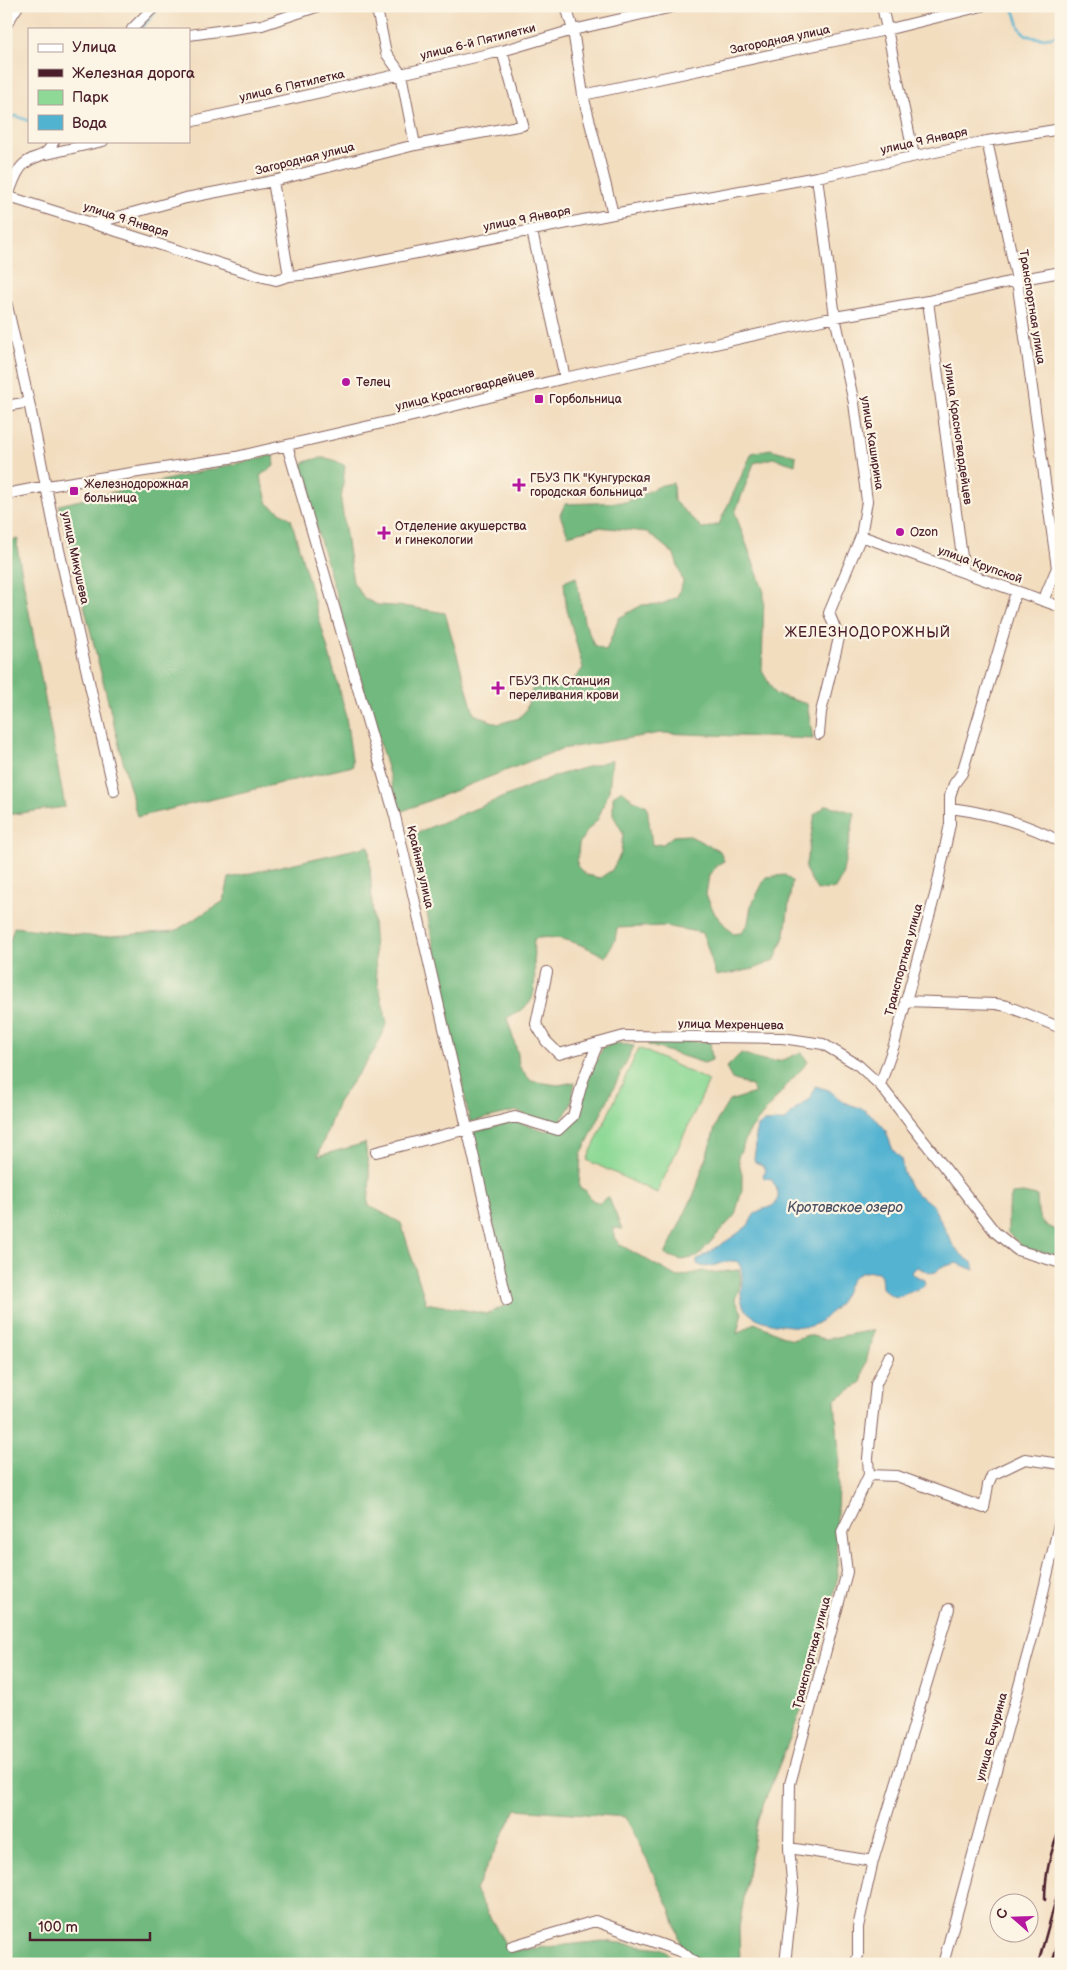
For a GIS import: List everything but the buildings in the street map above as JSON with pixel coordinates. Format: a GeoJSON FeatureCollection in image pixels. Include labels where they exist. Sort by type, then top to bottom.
{"type":"FeatureCollection","features":[{"type":"Feature","properties":{"kind":"street"},"geometry":{"type":"LineString","coordinates":[[6,25],[18,6]]}},
{"type":"Feature","properties":{"kind":"street"},"geometry":{"type":"LineString","coordinates":[[133,28],[155,6]]}},
{"type":"Feature","properties":{"kind":"street"},"geometry":{"type":"LineString","coordinates":[[190,35],[262,25],[319,6]]}},
{"type":"Feature","properties":{"kind":"street"},"geometry":{"type":"LineString","coordinates":[[374,6],[378,14],[386,53],[401,74],[415,145]]}},
{"type":"Feature","properties":{"kind":"street"},"geometry":{"type":"LineString","coordinates":[[566,6],[573,30],[583,95],[612,214]]}},
{"type":"Feature","properties":{"kind":"street","name":"улица 6-й Пятилетки"},"geometry":{"type":"LineString","coordinates":[[401,74],[502,51],[573,30],[677,6]]}},
{"type":"Feature","properties":{"kind":"street"},"geometry":{"type":"LineString","coordinates":[[882,6],[914,156]]}},
{"type":"Feature","properties":{"kind":"street","name":"Загородная улица"},"geometry":{"type":"LineString","coordinates":[[583,95],[886,30],[982,6]]}},
{"type":"Feature","properties":{"kind":"street","name":"Загородная улица"},"geometry":{"type":"LineString","coordinates":[[95,223],[186,198],[273,181],[415,145],[523,125],[502,51]]}},
{"type":"Feature","properties":{"kind":"street","name":"улица 6 Пятилетка"},"geometry":{"type":"LineString","coordinates":[[190,122],[401,74]]}},
{"type":"Feature","properties":{"kind":"street","name":"улица 9 Января"},"geometry":{"type":"LineString","coordinates":[[7,196],[276,280],[612,214],[817,177],[988,141],[1061,129]]}},
{"type":"Feature","properties":{"kind":"street","name":"Транспортная улица"},"geometry":{"type":"LineString","coordinates":[[988,141],[1017,280],[1057,568]]}},
{"type":"Feature","properties":{"kind":"street"},"geometry":{"type":"LineString","coordinates":[[47,154],[53,142]]}},
{"type":"Feature","properties":{"kind":"street"},"geometry":{"type":"LineString","coordinates":[[7,196],[22,166],[31,160],[47,154],[99,142]]}},
{"type":"Feature","properties":{"kind":"street","name":"улица Каширина"},"geometry":{"type":"LineString","coordinates":[[817,177],[835,317],[854,403],[868,501],[861,536],[830,613],[839,638],[821,712],[819,734]]}},
{"type":"Feature","properties":{"kind":"street"},"geometry":{"type":"LineString","coordinates":[[273,181],[289,276]]}},
{"type":"Feature","properties":{"kind":"street"},"geometry":{"type":"LineString","coordinates":[[532,231],[565,378]]}},
{"type":"Feature","properties":{"kind":"street","name":"улица Красногвардейцев"},"geometry":{"type":"LineString","coordinates":[[6,494],[236,457],[565,378],[835,317],[928,301],[1017,280],[1061,272]]}},
{"type":"Feature","properties":{"kind":"street","name":"улица Микушева"},"geometry":{"type":"LineString","coordinates":[[6,301],[9,325],[30,402],[57,541],[114,791]]}},
{"type":"Feature","properties":{"kind":"street","name":"улица Красногвардейцев"},"geometry":{"type":"LineString","coordinates":[[928,301],[964,572]]}},
{"type":"Feature","properties":{"kind":"street"},"geometry":{"type":"LineString","coordinates":[[6,406],[30,402]]}},
{"type":"Feature","properties":{"kind":"street","name":"Крайняя улица"},"geometry":{"type":"LineString","coordinates":[[287,445],[395,816],[507,1301]]}},
{"type":"Feature","properties":{"kind":"street","name":"улица Крупской"},"geometry":{"type":"LineString","coordinates":[[861,536],[1061,608]]}},
{"type":"Feature","properties":{"kind":"street"},"geometry":{"type":"LineString","coordinates":[[1043,601],[1061,558]]}},
{"type":"Feature","properties":{"kind":"street","name":"Транспортная улица"},"geometry":{"type":"LineString","coordinates":[[880,1085],[894,1045],[936,891],[950,824],[950,796],[954,784],[962,773],[1016,592]]}},
{"type":"Feature","properties":{"kind":"street"},"geometry":{"type":"LineString","coordinates":[[951,808],[998,818],[1042,833],[1061,842]]}},
{"type":"Feature","properties":{"kind":"street","name":"улица Мехренцева"},"geometry":{"type":"LineString","coordinates":[[547,972],[536,1024],[546,1041],[559,1054],[624,1036],[782,1038],[822,1044],[858,1066],[880,1085]]}},
{"type":"Feature","properties":{"kind":"street"},"geometry":{"type":"LineString","coordinates":[[906,1001],[996,1004],[1007,1006],[1061,1028]]}},
{"type":"Feature","properties":{"kind":"street"},"geometry":{"type":"LineString","coordinates":[[376,1152],[515,1117],[558,1130],[573,1116],[583,1080],[598,1043]]}},
{"type":"Feature","properties":{"kind":"street"},"geometry":{"type":"LineString","coordinates":[[880,1085],[995,1232],[1017,1250],[1061,1263]]}},
{"type":"Feature","properties":{"kind":"street","name":"Транспортная улица"},"geometry":{"type":"LineString","coordinates":[[785,1964],[793,1891],[790,1848],[790,1784],[846,1572],[842,1532],[868,1475],[876,1384],[889,1357]]}},
{"type":"Feature","properties":{"kind":"street"},"geometry":{"type":"LineString","coordinates":[[868,1475],[897,1476],[984,1508],[988,1484],[992,1475],[1025,1459],[1061,1464]]}},
{"type":"Feature","properties":{"kind":"street","name":"улица Бачурина"},"geometry":{"type":"LineString","coordinates":[[943,1964],[1034,1631],[1061,1516]]}},
{"type":"Feature","properties":{"kind":"street"},"geometry":{"type":"LineString","coordinates":[[856,1964],[858,1955],[858,1926],[873,1861],[948,1609]]}},
{"type":"Feature","properties":{"kind":"street"},"geometry":{"type":"LineString","coordinates":[[790,1848],[873,1861]]}},
{"type":"Feature","properties":{"kind":"street"},"geometry":{"type":"LineString","coordinates":[[512,1946],[595,1921],[682,1952],[696,1964]]}},
{"type":"Feature","properties":{"kind":"green space"},"geometry":{"type":"Polygon","coordinates":[[[770,449],[796,456],[795,465],[773,458],[754,463],[735,513],[764,592],[762,671],[775,694],[807,704],[813,739],[661,733],[561,749],[400,812],[301,475],[303,463],[324,458],[334,460],[345,466],[341,501],[353,582],[365,599],[378,605],[410,607],[445,613],[474,714],[498,724],[519,718],[526,710],[532,689],[567,683],[573,680],[583,668],[566,606],[564,582],[576,577],[584,621],[594,645],[606,651],[619,618],[642,605],[662,604],[677,597],[683,582],[674,554],[647,532],[598,527],[568,535],[560,515],[565,504],[626,502],[662,485],[673,483],[674,501],[703,529],[719,524],[752,453],[770,449]]]}},
{"type":"Feature","properties":{"kind":"green space"},"geometry":{"type":"Polygon","coordinates":[[[273,455],[274,466],[260,476],[268,504],[291,519],[345,710],[353,766],[137,817],[59,505],[273,455]]]}},
{"type":"Feature","properties":{"kind":"green space"},"geometry":{"type":"Polygon","coordinates":[[[18,539],[17,547],[65,807],[6,815],[6,559],[10,541],[18,539]]]}},
{"type":"Feature","properties":{"kind":"green space"},"geometry":{"type":"Polygon","coordinates":[[[612,760],[609,791],[598,819],[586,832],[579,844],[577,866],[586,875],[600,878],[612,870],[621,853],[623,833],[613,815],[613,796],[622,790],[632,799],[647,806],[652,845],[663,844],[673,836],[688,835],[720,851],[724,861],[717,865],[709,875],[706,895],[715,914],[733,934],[741,933],[748,923],[751,906],[766,877],[785,875],[792,881],[785,934],[775,960],[754,969],[716,976],[703,933],[664,926],[617,928],[615,940],[606,957],[581,945],[562,939],[534,939],[535,981],[533,997],[526,1007],[507,1018],[518,1054],[519,1066],[531,1081],[558,1085],[575,1082],[571,1105],[559,1123],[546,1123],[516,1111],[470,1122],[411,835],[555,776],[612,760]]]}},
{"type":"Feature","properties":{"kind":"green space"},"geometry":{"type":"Polygon","coordinates":[[[827,805],[855,813],[842,876],[835,889],[817,890],[805,869],[815,814],[827,805]]]}},
{"type":"Feature","properties":{"kind":"green space"},"geometry":{"type":"Polygon","coordinates":[[[369,846],[376,973],[387,1023],[376,1048],[338,1102],[318,1156],[365,1143],[370,1177],[368,1205],[401,1223],[426,1303],[487,1314],[512,1302],[471,1133],[515,1121],[546,1131],[576,1118],[590,1074],[603,1047],[617,1043],[634,1046],[581,1155],[579,1188],[585,1190],[592,1200],[600,1203],[608,1196],[622,1229],[614,1228],[614,1237],[619,1244],[677,1277],[703,1271],[709,1273],[739,1270],[740,1285],[735,1299],[742,1313],[737,1334],[755,1323],[792,1340],[808,1335],[825,1339],[874,1330],[861,1383],[835,1399],[839,1456],[836,1542],[838,1576],[810,1688],[758,1818],[739,1927],[740,1964],[704,1964],[682,1947],[671,1910],[626,1817],[516,1809],[475,1890],[509,1951],[603,1941],[662,1948],[680,1964],[6,1964],[6,952],[14,927],[98,937],[175,931],[224,901],[229,878],[369,846]]]}},
{"type":"Feature","properties":{"kind":"green space"},"geometry":{"type":"Polygon","coordinates":[[[648,1039],[710,1042],[712,1060],[704,1063],[648,1045],[648,1039]]]}},
{"type":"Feature","properties":{"kind":"green space"},"geometry":{"type":"Polygon","coordinates":[[[639,1048],[709,1081],[657,1193],[587,1160],[639,1048]]]}},
{"type":"Feature","properties":{"kind":"green space"},"geometry":{"type":"Polygon","coordinates":[[[801,1052],[808,1062],[749,1132],[738,1157],[742,1175],[742,1190],[735,1215],[697,1257],[682,1260],[665,1255],[695,1192],[718,1119],[729,1101],[755,1093],[751,1086],[732,1079],[726,1068],[741,1053],[758,1059],[777,1061],[801,1052]]]}},
{"type":"Feature","properties":{"kind":"green space"},"geometry":{"type":"Polygon","coordinates":[[[1023,1193],[1037,1196],[1040,1220],[1061,1232],[1061,1256],[1024,1248],[1008,1233],[1008,1208],[1012,1194],[1023,1193]]]}},
{"type":"Feature","properties":{"kind":"water","name":"Кротовское озеро"},"geometry":{"type":"Polygon","coordinates":[[[815,1086],[829,1090],[843,1102],[863,1109],[885,1129],[893,1150],[901,1158],[903,1171],[910,1187],[915,1193],[932,1204],[953,1245],[974,1264],[974,1270],[957,1263],[941,1267],[936,1272],[930,1273],[917,1267],[911,1273],[924,1280],[925,1284],[923,1287],[898,1297],[892,1296],[882,1288],[881,1276],[878,1272],[860,1273],[851,1280],[837,1306],[823,1320],[807,1327],[767,1322],[749,1313],[743,1306],[741,1296],[742,1275],[738,1262],[728,1261],[707,1267],[697,1264],[697,1260],[746,1227],[755,1213],[772,1206],[777,1201],[778,1195],[775,1185],[771,1179],[764,1178],[763,1174],[766,1171],[762,1165],[755,1162],[755,1134],[758,1126],[764,1122],[785,1121],[797,1108],[811,1098],[815,1086]]]}},
{"type":"Feature","properties":{"kind":"waterway"},"geometry":{"type":"LineString","coordinates":[[142,28],[161,6]]}},
{"type":"Feature","properties":{"kind":"waterway"},"geometry":{"type":"LineString","coordinates":[[1010,6],[1015,13],[1020,28],[1028,36],[1045,38],[1061,33]]}},
{"type":"Feature","properties":{"kind":"waterway"},"geometry":{"type":"LineString","coordinates":[[6,118],[16,116],[28,121]]}},
{"type":"Feature","properties":{"kind":"railway"},"geometry":{"type":"LineString","coordinates":[[1045,1900],[1049,1863],[1061,1827]]}},
{"type":"Feature","properties":{"kind":"railway"},"geometry":{"type":"LineString","coordinates":[[1038,1964],[1061,1881]]}},
{"type":"Feature","properties":{"kind":"railway"},"geometry":{"type":"LineString","coordinates":[[1052,1964],[1061,1933]]}},
{"type":"Feature","properties":{"kind":"place","name":"Телец"},"geometry":{"type":"Point","coordinates":[346,382]}},
{"type":"Feature","properties":{"kind":"place","name":"Горбольница"},"geometry":{"type":"Point","coordinates":[539,399]}},
{"type":"Feature","properties":{"kind":"place","name":"ГБУЗ ПК \"Кунгурская городская больница\""},"geometry":{"type":"Point","coordinates":[519,485]}},
{"type":"Feature","properties":{"kind":"place","name":"Железнодорожная больница"},"geometry":{"type":"Point","coordinates":[74,491]}},
{"type":"Feature","properties":{"kind":"place","name":"Ozon"},"geometry":{"type":"Point","coordinates":[900,532]}},
{"type":"Feature","properties":{"kind":"place","name":"Отделение акушерства и гинекологии"},"geometry":{"type":"Point","coordinates":[384,533]}},
{"type":"Feature","properties":{"kind":"place","name":"ГБУЗ ПК Станция переливания крови"},"geometry":{"type":"Point","coordinates":[498,688]}},
{"type":"Feature","properties":{"kind":"district","name":"ЖЕЛЕЗНОДОРОЖНЫЙ"},"geometry":{"type":"Point","coordinates":[868,632]}}]}
